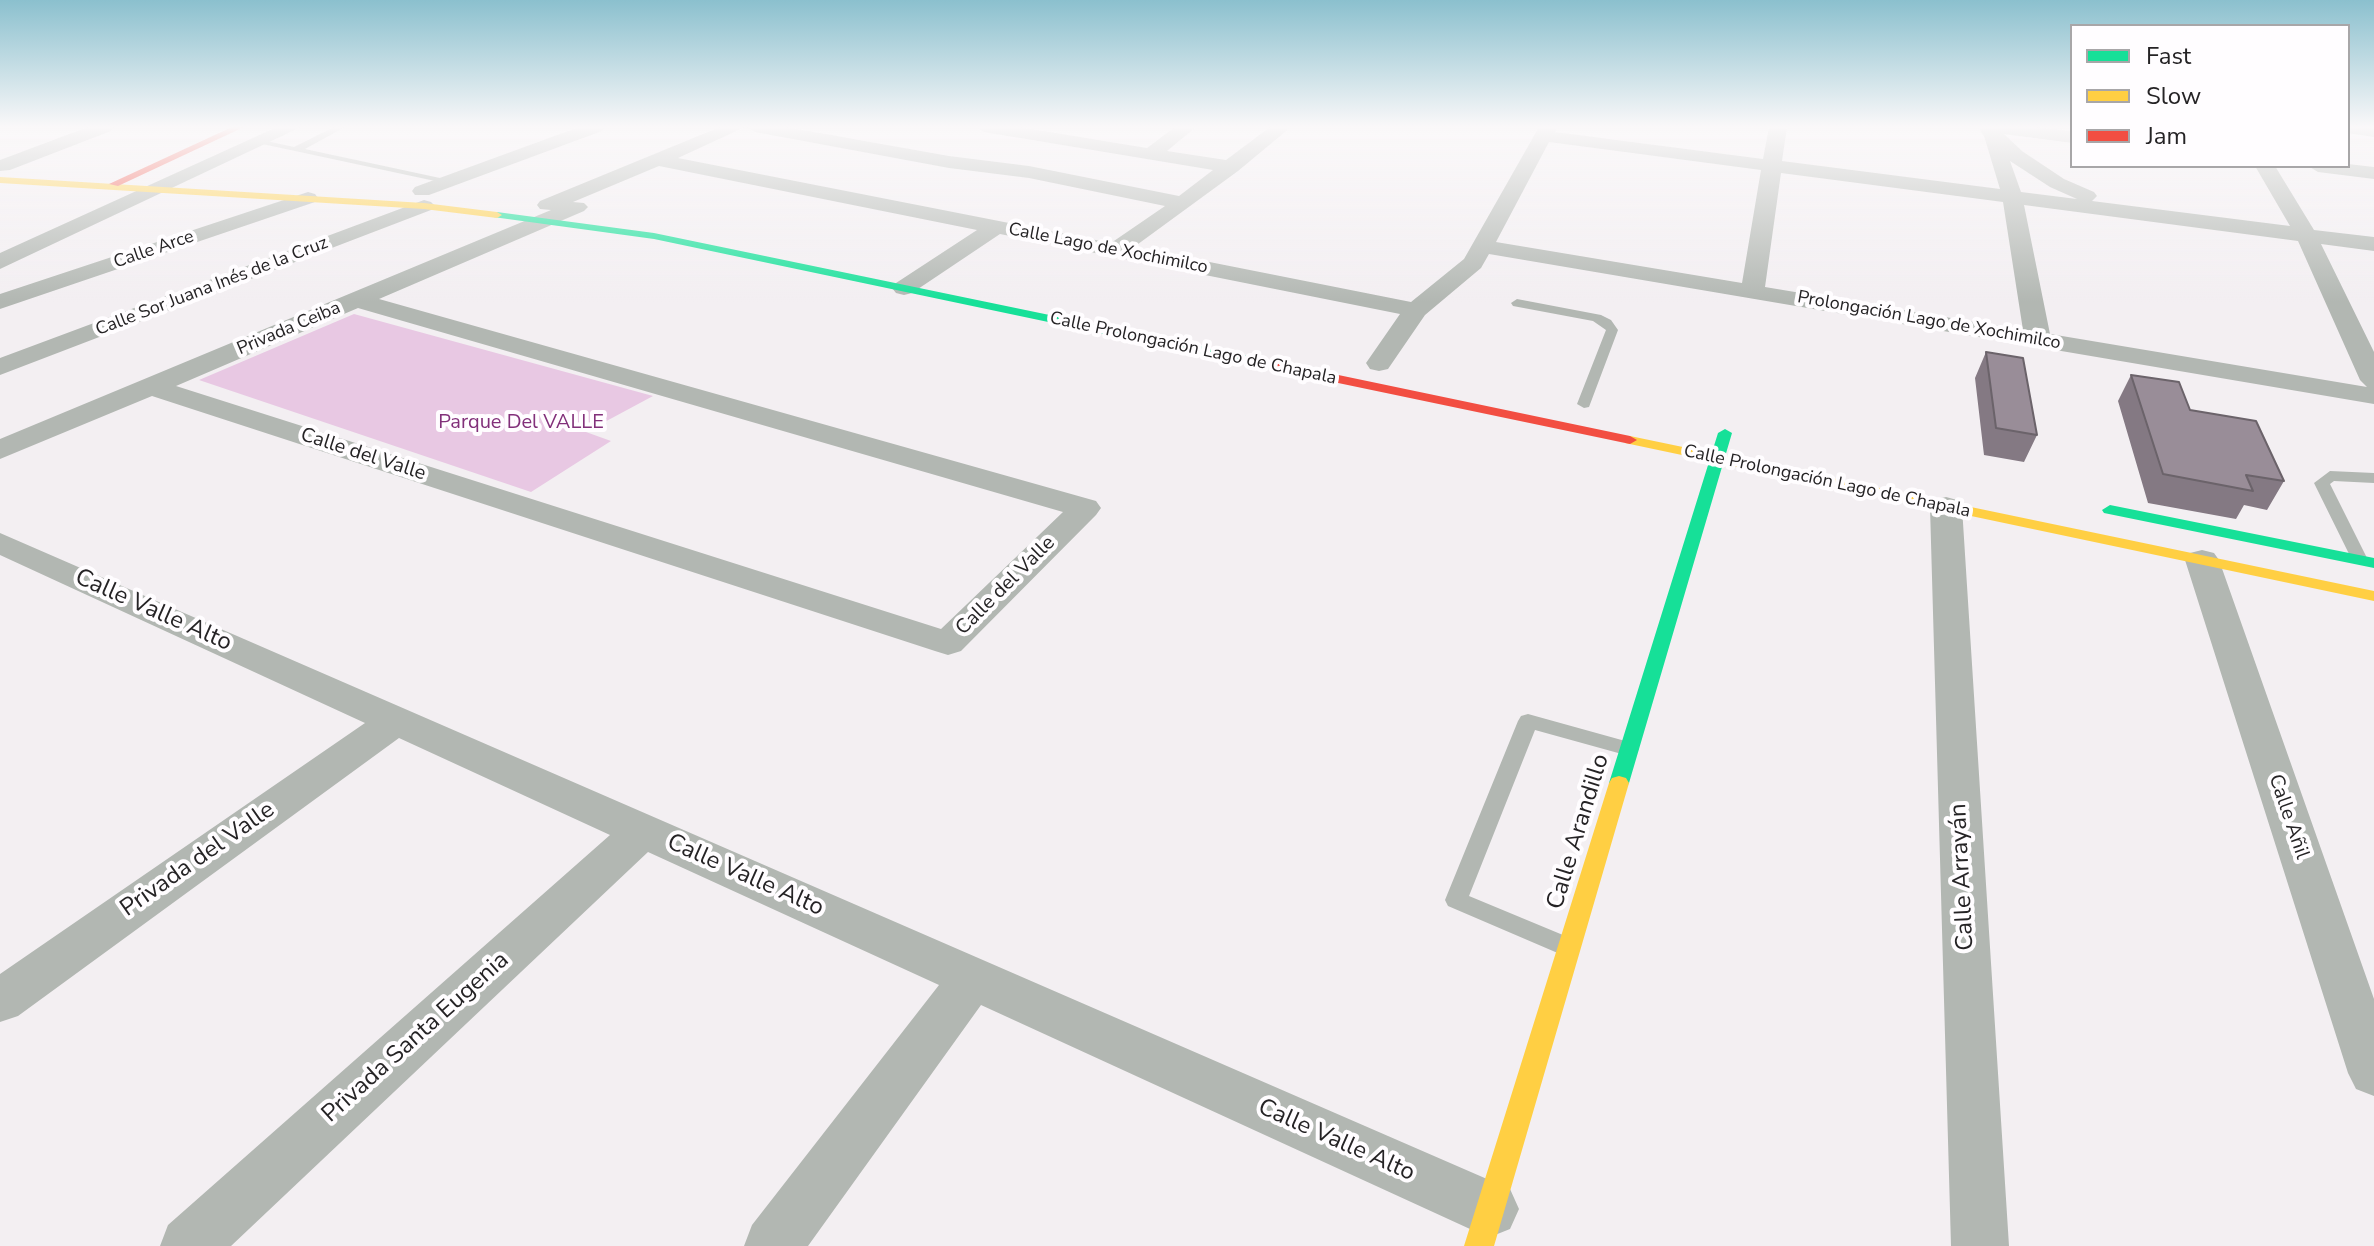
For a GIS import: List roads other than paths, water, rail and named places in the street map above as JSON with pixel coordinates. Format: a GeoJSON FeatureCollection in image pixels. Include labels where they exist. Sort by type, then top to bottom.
{"type":"FeatureCollection","features":[{"type":"Feature","properties":{"kind":"main road","name":"Calle Prolongación Lago de Chapala"},"geometry":{"type":"LineString","coordinates":[[102,185],[308,198],[423,198],[515,217]]}},
{"type":"Feature","properties":{"kind":"main road","name":"Calle Prolongación Lago de Chapala"},"geometry":{"type":"LineString","coordinates":[[285,185],[547,212],[654,236],[901,276],[1718,460],[2374,596]]}},
{"type":"Feature","properties":{"kind":"main road"},"geometry":{"type":"LineString","coordinates":[[577,207],[672,220]]}},
{"type":"Feature","properties":{"kind":"main road"},"geometry":{"type":"LineString","coordinates":[[929,271],[960,277]]}},
{"type":"Feature","properties":{"kind":"main road","name":"Calle Arandillo"},"geometry":{"type":"LineString","coordinates":[[1484,1228],[1725,433]]}},
{"type":"Feature","properties":{"kind":"main road"},"geometry":{"type":"LineString","coordinates":[[2097,507],[2367,562]]}},
{"type":"Feature","properties":{"kind":"street"},"geometry":{"type":"LineString","coordinates":[[0,262],[170,185]]}},
{"type":"Feature","properties":{"kind":"street","name":"Calle Sor Juana Inés de la Cruz"},"geometry":{"type":"LineString","coordinates":[[0,367],[423,198],[443,185]]}},
{"type":"Feature","properties":{"kind":"street"},"geometry":{"type":"LineString","coordinates":[[515,217],[547,212],[604,185]]}},
{"type":"Feature","properties":{"kind":"street","name":"Calle Lago de Xochimilco"},"geometry":{"type":"LineString","coordinates":[[785,185],[1416,310]]}},
{"type":"Feature","properties":{"kind":"street"},"geometry":{"type":"LineString","coordinates":[[1094,185],[1183,203]]}},
{"type":"Feature","properties":{"kind":"street"},"geometry":{"type":"LineString","coordinates":[[1115,250],[1207,185]]}},
{"type":"Feature","properties":{"kind":"street"},"geometry":{"type":"LineString","coordinates":[[1378,363],[1416,310],[1473,263],[1485,247],[1518,185]]}},
{"type":"Feature","properties":{"kind":"street"},"geometry":{"type":"LineString","coordinates":[[1752,292],[1769,185]]}},
{"type":"Feature","properties":{"kind":"street"},"geometry":{"type":"LineString","coordinates":[[1933,185],[2374,244]]}},
{"type":"Feature","properties":{"kind":"street"},"geometry":{"type":"LineString","coordinates":[[2009,185],[2038,340]]}},
{"type":"Feature","properties":{"kind":"street"},"geometry":{"type":"LineString","coordinates":[[2063,185],[2134,212]]}},
{"type":"Feature","properties":{"kind":"street"},"geometry":{"type":"LineString","coordinates":[[2276,185],[2306,235],[2374,380]]}},
{"type":"Feature","properties":{"kind":"street","name":"Calle Arce"},"geometry":{"type":"LineString","coordinates":[[0,302],[308,198]]}},
{"type":"Feature","properties":{"kind":"street","name":"Privada Ceiba"},"geometry":{"type":"LineString","coordinates":[[0,450],[356,300],[547,212],[577,207]]}},
{"type":"Feature","properties":{"kind":"street"},"geometry":{"type":"LineString","coordinates":[[901,276],[929,271],[996,227]]}},
{"type":"Feature","properties":{"kind":"street","name":"Prolongación Lago de Xochimilco"},"geometry":{"type":"LineString","coordinates":[[1485,247],[2374,396]]}},
{"type":"Feature","properties":{"kind":"street","name":"Calle del Valle"},"geometry":{"type":"LineString","coordinates":[[152,387],[948,643],[1085,508],[356,300]]}},
{"type":"Feature","properties":{"kind":"street","name":"Calle Arrayán"},"geometry":{"type":"LineString","coordinates":[[1946,507],[1980,1246]]}},
{"type":"Feature","properties":{"kind":"street","name":"Calle Valle Alto"},"geometry":{"type":"LineString","coordinates":[[0,543],[973,978],[1484,1228]]}},
{"type":"Feature","properties":{"kind":"street","name":"Calle Añil"},"geometry":{"type":"LineString","coordinates":[[2202,560],[2374,1073]]}},
{"type":"Feature","properties":{"kind":"street","name":"Privada del Valle"},"geometry":{"type":"LineString","coordinates":[[0,1001],[397,720]]}},
{"type":"Feature","properties":{"kind":"street","name":"Privada Santa Eugenia"},"geometry":{"type":"LineString","coordinates":[[189,1246],[643,831]]}},
{"type":"Feature","properties":{"kind":"street"},"geometry":{"type":"LineString","coordinates":[[773,1246],[973,978]]}},
{"type":"Feature","properties":{"kind":"lane"},"geometry":{"type":"LineString","coordinates":[[1517,303],[1597,318],[1612,330],[1585,404]]}},
{"type":"Feature","properties":{"kind":"lane"},"geometry":{"type":"LineString","coordinates":[[2367,562],[2322,483],[2330,476],[2374,478]]}},
{"type":"Feature","properties":{"kind":"lane"},"geometry":{"type":"LineString","coordinates":[[1569,948],[1456,900],[1528,721],[1630,749]]}},
{"type":"Feature","properties":{"kind":"park label","name":"Parque Del VALLE"},"geometry":{"type":"Point","coordinates":[521,423]}}]}
